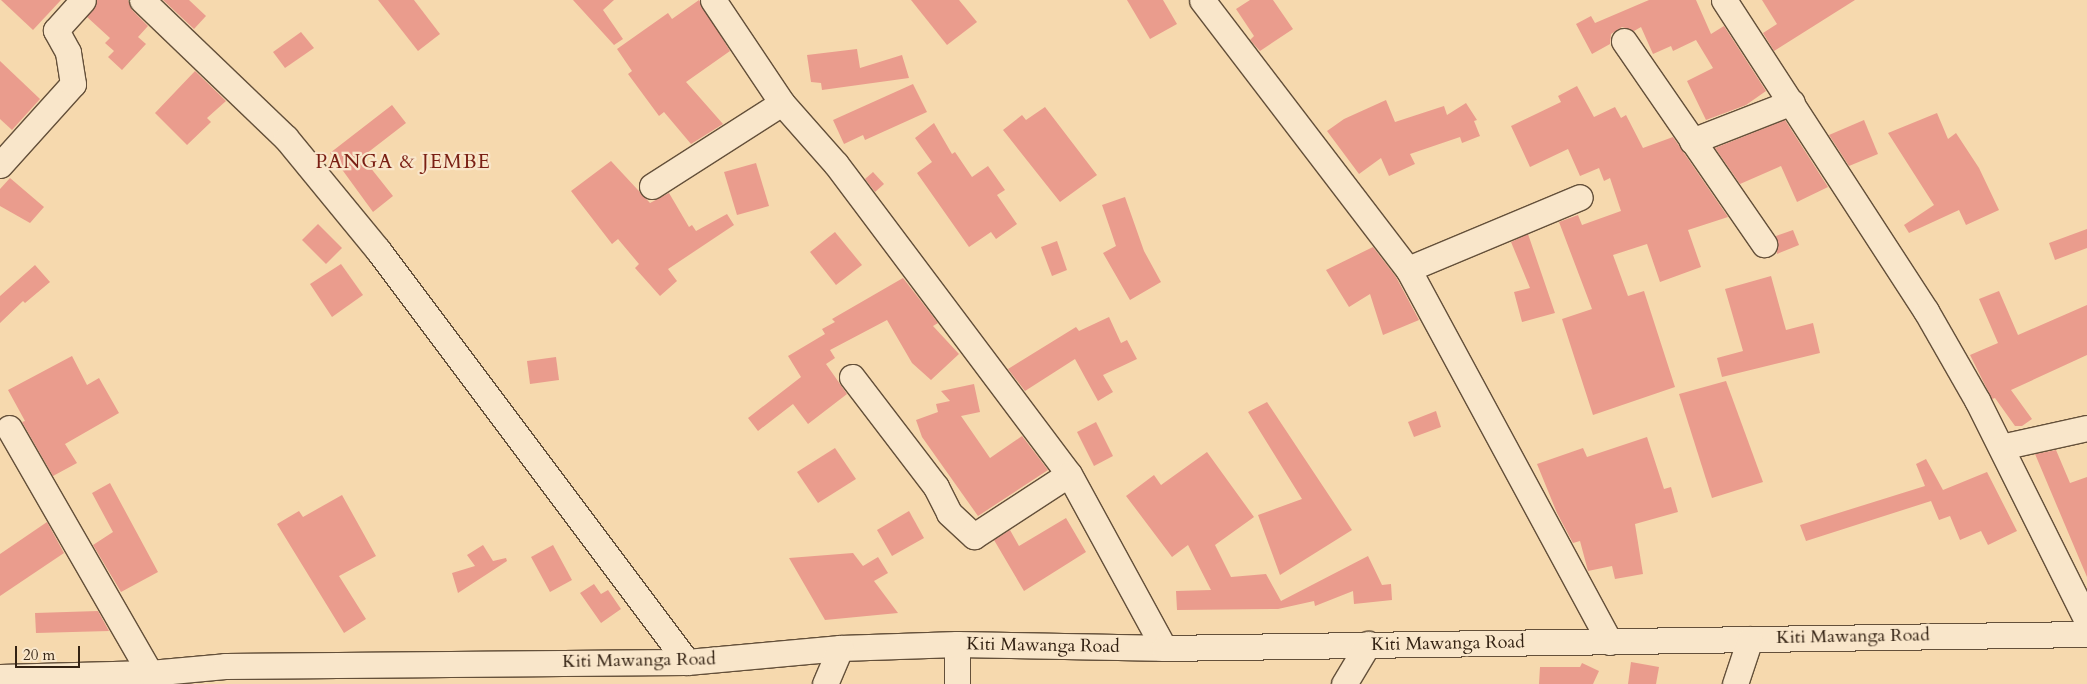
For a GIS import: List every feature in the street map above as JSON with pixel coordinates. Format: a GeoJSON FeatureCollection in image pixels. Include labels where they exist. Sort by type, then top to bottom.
{"type":"FeatureCollection","features":[{"type":"Feature","properties":{"kind":"street"},"geometry":{"type":"LineString","coordinates":[[0,165],[73,84],[68,52],[56,30],[83,0]]}},
{"type":"Feature","properties":{"kind":"street"},"geometry":{"type":"LineString","coordinates":[[142,0],[286,138],[378,250],[687,662]]}},
{"type":"Feature","properties":{"kind":"street"},"geometry":{"type":"LineString","coordinates":[[713,0],[782,103],[836,164],[1069,474],[1164,648]]}},
{"type":"Feature","properties":{"kind":"street"},"geometry":{"type":"LineString","coordinates":[[1202,0],[1408,269],[1610,642]]}},
{"type":"Feature","properties":{"kind":"street"},"geometry":{"type":"LineString","coordinates":[[1724,0],[1926,310],[2001,447],[2087,621]]}},
{"type":"Feature","properties":{"kind":"street"},"geometry":{"type":"LineString","coordinates":[[1624,41],[1764,244]]}},
{"type":"Feature","properties":{"kind":"street"},"geometry":{"type":"LineString","coordinates":[[1692,141],[1792,102]]}},
{"type":"Feature","properties":{"kind":"street"},"geometry":{"type":"LineString","coordinates":[[652,186],[782,103]]}},
{"type":"Feature","properties":{"kind":"street"},"geometry":{"type":"LineString","coordinates":[[1408,269],[1580,197]]}},
{"type":"Feature","properties":{"kind":"street"},"geometry":{"type":"LineString","coordinates":[[852,377],[936,487],[949,514],[974,536],[1069,474]]}},
{"type":"Feature","properties":{"kind":"street"},"geometry":{"type":"LineString","coordinates":[[9,428],[150,673]]}},
{"type":"Feature","properties":{"kind":"street"},"geometry":{"type":"LineString","coordinates":[[2001,447],[2087,428]]}},
{"type":"Feature","properties":{"kind":"street","name":"Kiti Mawanga Road"},"geometry":{"type":"LineString","coordinates":[[0,677],[150,673],[226,666],[343,674],[687,662],[840,648],[957,644],[1164,648],[2087,634]]}},
{"type":"Feature","properties":{"kind":"street"},"geometry":{"type":"LineString","coordinates":[[1735,684],[1750,639]]}},
{"type":"Feature","properties":{"kind":"street"},"geometry":{"type":"LineString","coordinates":[[957,644],[957,684]]}},
{"type":"Feature","properties":{"kind":"street"},"geometry":{"type":"LineString","coordinates":[[1344,684],[1368,644]]}},
{"type":"Feature","properties":{"kind":"street"},"geometry":{"type":"LineString","coordinates":[[825,684],[840,648]]}},
{"type":"Feature","properties":{"kind":"building"},"geometry":{"type":"Polygon","coordinates":[[[1,0],[61,0],[33,30],[1,0]]]}},
{"type":"Feature","properties":{"kind":"building"},"geometry":{"type":"Polygon","coordinates":[[[97,0],[128,0],[132,10],[148,26],[138,37],[146,44],[122,70],[108,57],[114,51],[105,43],[110,38],[87,17],[97,0]]]}},
{"type":"Feature","properties":{"kind":"building"},"geometry":{"type":"Polygon","coordinates":[[[163,0],[189,0],[206,16],[194,29],[163,0]]]}},
{"type":"Feature","properties":{"kind":"building"},"geometry":{"type":"Polygon","coordinates":[[[378,0],[414,0],[440,34],[418,51],[378,0]]]}},
{"type":"Feature","properties":{"kind":"building"},"geometry":{"type":"Polygon","coordinates":[[[573,0],[614,0],[603,10],[623,39],[614,45],[573,0]]]}},
{"type":"Feature","properties":{"kind":"building"},"geometry":{"type":"Polygon","coordinates":[[[699,0],[730,51],[686,82],[723,124],[691,144],[664,112],[659,116],[628,74],[632,71],[617,49],[668,13],[672,19],[699,0]]]}},
{"type":"Feature","properties":{"kind":"building"},"geometry":{"type":"Polygon","coordinates":[[[911,0],[959,0],[977,22],[947,45],[911,0]]]}},
{"type":"Feature","properties":{"kind":"building"},"geometry":{"type":"Polygon","coordinates":[[[1127,0],[1163,0],[1177,24],[1150,39],[1127,0]]]}},
{"type":"Feature","properties":{"kind":"building"},"geometry":{"type":"Polygon","coordinates":[[[1250,0],[1273,0],[1293,29],[1260,51],[1250,40],[1254,36],[1236,9],[1250,0]]]}},
{"type":"Feature","properties":{"kind":"building"},"geometry":{"type":"Polygon","coordinates":[[[1649,0],[1696,0],[1711,34],[1724,26],[1766,91],[1746,105],[1706,120],[1687,81],[1713,68],[1696,40],[1673,51],[1671,46],[1653,54],[1641,27],[1634,31],[1622,27],[1611,34],[1610,44],[1592,54],[1576,24],[1591,16],[1595,23],[1649,0]]]}},
{"type":"Feature","properties":{"kind":"building"},"geometry":{"type":"Polygon","coordinates":[[[1762,0],[1855,0],[1774,51],[1763,33],[1777,24],[1762,0]]]}},
{"type":"Feature","properties":{"kind":"building"},"geometry":{"type":"Polygon","coordinates":[[[301,32],[314,48],[285,68],[273,52],[301,32]]]}},
{"type":"Feature","properties":{"kind":"building"},"geometry":{"type":"Polygon","coordinates":[[[857,49],[860,68],[902,55],[909,78],[822,90],[821,83],[811,82],[807,55],[857,49]]]}},
{"type":"Feature","properties":{"kind":"building"},"geometry":{"type":"Polygon","coordinates":[[[0,61],[40,99],[12,130],[0,119],[0,61]]]}},
{"type":"Feature","properties":{"kind":"building"},"geometry":{"type":"Polygon","coordinates":[[[195,71],[226,101],[207,118],[211,122],[187,145],[155,113],[195,71]]]}},
{"type":"Feature","properties":{"kind":"building"},"geometry":{"type":"Polygon","coordinates":[[[913,84],[927,112],[865,140],[863,135],[844,144],[833,120],[913,84]]]}},
{"type":"Feature","properties":{"kind":"building"},"geometry":{"type":"Polygon","coordinates":[[[1577,86],[1594,117],[1615,107],[1621,118],[1626,115],[1643,148],[1673,137],[1728,217],[1688,230],[1701,267],[1660,282],[1647,244],[1613,255],[1628,296],[1644,291],[1675,387],[1593,415],[1562,319],[1592,309],[1559,222],[1578,215],[1582,225],[1621,211],[1610,178],[1604,181],[1599,168],[1580,176],[1568,149],[1530,167],[1511,126],[1561,102],[1558,96],[1577,86]]]}},
{"type":"Feature","properties":{"kind":"building"},"geometry":{"type":"Polygon","coordinates":[[[1386,100],[1395,122],[1444,106],[1447,115],[1466,103],[1477,120],[1474,121],[1480,136],[1462,143],[1460,137],[1410,154],[1415,164],[1389,176],[1381,158],[1359,174],[1327,131],[1344,119],[1386,100]]]}},
{"type":"Feature","properties":{"kind":"building"},"geometry":{"type":"Polygon","coordinates":[[[392,105],[406,123],[362,157],[393,196],[373,212],[330,153],[392,105]]]}},
{"type":"Feature","properties":{"kind":"building"},"geometry":{"type":"Polygon","coordinates":[[[1045,107],[1097,175],[1060,202],[1003,130],[1022,115],[1026,120],[1045,107]]]}},
{"type":"Feature","properties":{"kind":"building"},"geometry":{"type":"Polygon","coordinates":[[[1937,113],[1948,139],[1956,133],[1979,168],[1999,210],[1966,225],[1959,210],[1909,233],[1904,225],[1934,205],[1888,133],[1937,113]]]}},
{"type":"Feature","properties":{"kind":"building"},"geometry":{"type":"Polygon","coordinates":[[[1785,120],[1828,187],[1797,202],[1781,166],[1740,184],[1715,148],[1785,120]]]}},
{"type":"Feature","properties":{"kind":"building"},"geometry":{"type":"Polygon","coordinates":[[[1864,120],[1878,154],[1849,166],[1829,135],[1864,120]]]}},
{"type":"Feature","properties":{"kind":"building"},"geometry":{"type":"Polygon","coordinates":[[[934,123],[952,154],[955,152],[972,177],[988,166],[1005,190],[997,195],[1017,224],[996,239],[991,232],[969,247],[917,173],[932,162],[915,138],[934,123]]]}},
{"type":"Feature","properties":{"kind":"building"},"geometry":{"type":"Polygon","coordinates":[[[611,161],[650,203],[669,193],[689,227],[692,225],[696,231],[727,214],[734,225],[668,269],[677,281],[660,296],[635,268],[639,264],[618,239],[612,244],[571,191],[611,161]]]}},
{"type":"Feature","properties":{"kind":"building"},"geometry":{"type":"Polygon","coordinates":[[[756,163],[769,206],[737,215],[724,172],[756,163]]]}},
{"type":"Feature","properties":{"kind":"building"},"geometry":{"type":"Polygon","coordinates":[[[873,172],[884,184],[875,192],[865,179],[873,172]]]}},
{"type":"Feature","properties":{"kind":"building"},"geometry":{"type":"Polygon","coordinates":[[[10,178],[44,207],[30,223],[0,206],[0,189],[10,178]]]}},
{"type":"Feature","properties":{"kind":"building"},"geometry":{"type":"Polygon","coordinates":[[[1125,197],[1144,251],[1161,282],[1130,300],[1103,253],[1116,246],[1102,205],[1125,197]]]}},
{"type":"Feature","properties":{"kind":"building"},"geometry":{"type":"Polygon","coordinates":[[[318,224],[342,248],[326,264],[302,240],[318,224]]]}},
{"type":"Feature","properties":{"kind":"building"},"geometry":{"type":"Polygon","coordinates":[[[2087,229],[2087,248],[2055,260],[2049,243],[2087,229]]]}},
{"type":"Feature","properties":{"kind":"building"},"geometry":{"type":"Polygon","coordinates":[[[1793,230],[1799,245],[1777,254],[1776,236],[1793,230]]]}},
{"type":"Feature","properties":{"kind":"building"},"geometry":{"type":"Polygon","coordinates":[[[835,232],[862,265],[836,285],[810,252],[835,232]]]}},
{"type":"Feature","properties":{"kind":"building"},"geometry":{"type":"Polygon","coordinates":[[[1528,234],[1555,313],[1522,322],[1514,292],[1530,288],[1511,242],[1528,234]]]}},
{"type":"Feature","properties":{"kind":"building"},"geometry":{"type":"Polygon","coordinates":[[[1057,241],[1067,270],[1052,276],[1041,247],[1057,241]]]}},
{"type":"Feature","properties":{"kind":"building"},"geometry":{"type":"Polygon","coordinates":[[[1373,247],[1396,277],[1419,320],[1383,335],[1370,294],[1349,307],[1326,270],[1373,247]]]}},
{"type":"Feature","properties":{"kind":"building"},"geometry":{"type":"Polygon","coordinates":[[[341,264],[363,295],[332,317],[310,284],[341,264]]]}},
{"type":"Feature","properties":{"kind":"building"},"geometry":{"type":"Polygon","coordinates":[[[35,265],[50,282],[25,303],[23,301],[0,323],[0,296],[35,265]]]}},
{"type":"Feature","properties":{"kind":"building"},"geometry":{"type":"Polygon","coordinates":[[[1771,276],[1786,330],[1813,323],[1820,353],[1722,377],[1717,358],[1743,351],[1725,289],[1771,276]]]}},
{"type":"Feature","properties":{"kind":"building"},"geometry":{"type":"Polygon","coordinates":[[[903,278],[938,323],[933,326],[959,354],[931,380],[912,363],[887,320],[830,350],[835,358],[826,364],[847,394],[808,424],[793,404],[758,431],[748,418],[801,377],[788,356],[825,334],[822,329],[835,322],[832,319],[903,278]]]}},
{"type":"Feature","properties":{"kind":"building"},"geometry":{"type":"Polygon","coordinates":[[[1999,291],[2018,335],[2087,305],[2087,355],[2011,390],[2032,419],[2022,426],[2015,426],[1995,398],[1992,399],[1970,355],[1998,343],[1979,299],[1999,291]]]}},
{"type":"Feature","properties":{"kind":"building"},"geometry":{"type":"Polygon","coordinates":[[[1109,317],[1121,343],[1127,340],[1137,359],[1103,375],[1113,392],[1098,401],[1075,359],[1025,391],[1008,369],[1076,327],[1079,331],[1109,317]]]}},
{"type":"Feature","properties":{"kind":"building"},"geometry":{"type":"Polygon","coordinates":[[[72,356],[87,385],[99,378],[119,413],[65,444],[77,463],[53,476],[22,422],[25,421],[8,390],[72,356]]]}},
{"type":"Feature","properties":{"kind":"building"},"geometry":{"type":"Polygon","coordinates":[[[556,357],[559,380],[530,384],[527,361],[556,357]]]}},
{"type":"Feature","properties":{"kind":"building"},"geometry":{"type":"Polygon","coordinates":[[[1726,381],[1763,482],[1712,498],[1679,394],[1726,381]]]}},
{"type":"Feature","properties":{"kind":"building"},"geometry":{"type":"Polygon","coordinates":[[[974,384],[980,412],[961,416],[990,458],[1022,436],[1048,470],[978,516],[922,437],[916,420],[938,412],[936,404],[950,401],[941,391],[974,384]]]}},
{"type":"Feature","properties":{"kind":"building"},"geometry":{"type":"Polygon","coordinates":[[[1267,402],[1352,530],[1280,575],[1258,515],[1302,499],[1248,412],[1267,402]]]}},
{"type":"Feature","properties":{"kind":"building"},"geometry":{"type":"Polygon","coordinates":[[[1436,411],[1441,427],[1414,437],[1408,422],[1436,411]]]}},
{"type":"Feature","properties":{"kind":"building"},"geometry":{"type":"Polygon","coordinates":[[[1096,422],[1113,456],[1094,466],[1077,432],[1096,422]]]}},
{"type":"Feature","properties":{"kind":"building"},"geometry":{"type":"Polygon","coordinates":[[[1647,437],[1664,489],[1671,487],[1678,512],[1635,524],[1643,574],[1615,579],[1612,566],[1588,571],[1580,541],[1573,543],[1557,513],[1537,464],[1583,448],[1587,457],[1647,437]]]}},
{"type":"Feature","properties":{"kind":"building"},"geometry":{"type":"Polygon","coordinates":[[[835,448],[856,479],[818,503],[797,472],[835,448]]]}},
{"type":"Feature","properties":{"kind":"building"},"geometry":{"type":"Polygon","coordinates":[[[2056,450],[2070,483],[2087,477],[2087,577],[2035,454],[2056,450]]]}},
{"type":"Feature","properties":{"kind":"building"},"geometry":{"type":"Polygon","coordinates":[[[1207,452],[1254,517],[1215,545],[1231,577],[1266,574],[1281,601],[1368,556],[1382,585],[1391,584],[1392,600],[1354,604],[1353,591],[1315,606],[1314,601],[1278,609],[1177,610],[1176,591],[1211,590],[1188,545],[1172,557],[1126,496],[1154,475],[1161,485],[1207,452]]]}},
{"type":"Feature","properties":{"kind":"building"},"geometry":{"type":"Polygon","coordinates":[[[1926,459],[1943,490],[1987,472],[2017,531],[1988,545],[1981,531],[1960,540],[1950,516],[1939,520],[1931,501],[1806,541],[1800,525],[1925,486],[1916,464],[1926,459]]]}},
{"type":"Feature","properties":{"kind":"building"},"geometry":{"type":"Polygon","coordinates":[[[110,483],[158,572],[121,592],[93,545],[113,532],[92,493],[110,483]]]}},
{"type":"Feature","properties":{"kind":"building"},"geometry":{"type":"Polygon","coordinates":[[[342,495],[376,556],[339,576],[366,619],[344,633],[277,524],[299,511],[303,517],[342,495]]]}},
{"type":"Feature","properties":{"kind":"building"},"geometry":{"type":"Polygon","coordinates":[[[909,511],[924,538],[892,556],[877,530],[909,511]]]}},
{"type":"Feature","properties":{"kind":"building"},"geometry":{"type":"Polygon","coordinates":[[[1066,518],[1086,552],[1024,591],[994,540],[1010,530],[1019,546],[1066,518]]]}},
{"type":"Feature","properties":{"kind":"building"},"geometry":{"type":"Polygon","coordinates":[[[47,522],[64,553],[0,596],[0,554],[47,522]]]}},
{"type":"Feature","properties":{"kind":"building"},"geometry":{"type":"Polygon","coordinates":[[[483,545],[493,561],[506,558],[507,561],[458,593],[452,573],[475,566],[467,555],[483,545]]]}},
{"type":"Feature","properties":{"kind":"building"},"geometry":{"type":"Polygon","coordinates":[[[553,545],[572,580],[550,592],[531,557],[553,545]]]}},
{"type":"Feature","properties":{"kind":"building"},"geometry":{"type":"Polygon","coordinates":[[[853,553],[863,566],[878,557],[888,573],[874,581],[898,613],[825,620],[789,558],[853,553]]]}},
{"type":"Feature","properties":{"kind":"building"},"geometry":{"type":"Polygon","coordinates":[[[594,584],[601,594],[608,590],[621,609],[601,623],[580,593],[594,584]]]}},
{"type":"Feature","properties":{"kind":"building"},"geometry":{"type":"Polygon","coordinates":[[[98,611],[109,631],[36,633],[35,613],[98,611]]]}},
{"type":"Feature","properties":{"kind":"building"},"geometry":{"type":"Polygon","coordinates":[[[1631,662],[1659,667],[1656,684],[1628,684],[1631,662]]]}},
{"type":"Feature","properties":{"kind":"building"},"geometry":{"type":"Polygon","coordinates":[[[1582,663],[1599,671],[1593,684],[1539,684],[1540,667],[1580,667],[1582,663]]]}},
{"type":"Feature","properties":{"kind":"district","name":"PANGA & JEMBE"},"geometry":{"type":"Point","coordinates":[403,161]}}]}
